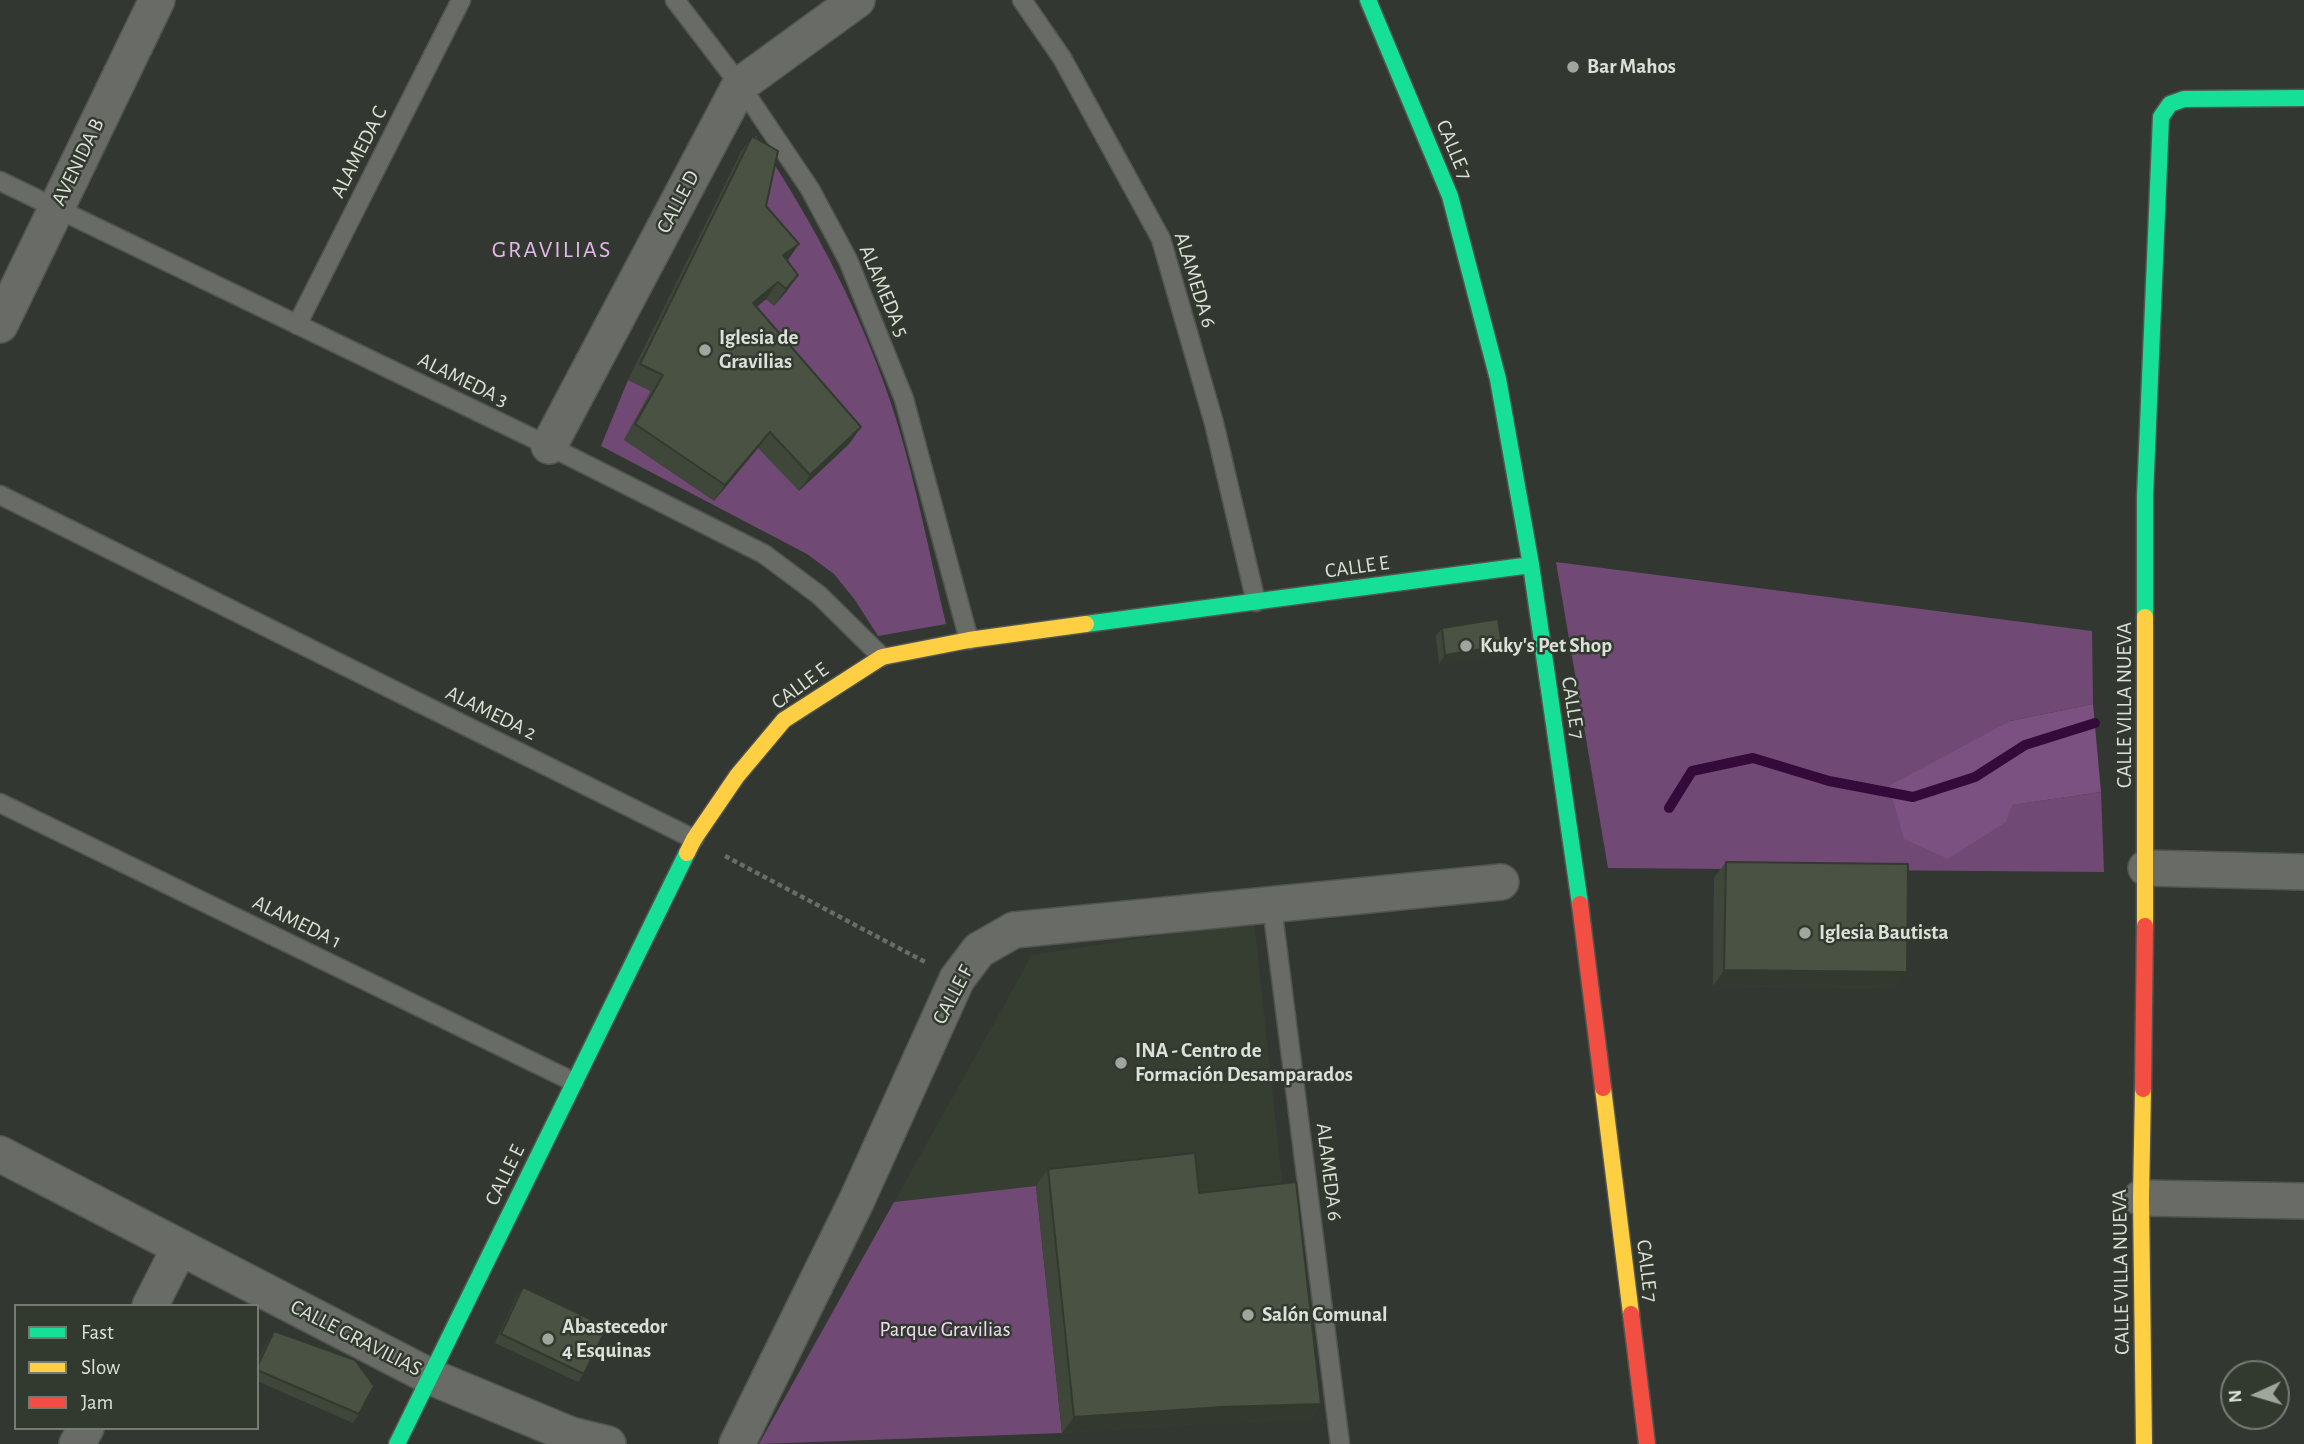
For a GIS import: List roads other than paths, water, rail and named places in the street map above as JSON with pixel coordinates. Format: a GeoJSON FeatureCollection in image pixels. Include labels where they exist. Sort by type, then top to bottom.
{"type":"FeatureCollection","features":[{"type":"Feature","properties":{"kind":"street","name":"AVENIDA B"},"geometry":{"type":"LineString","coordinates":[[0,325],[157,0]]}},
{"type":"Feature","properties":{"kind":"street","name":"CALLE D"},"geometry":{"type":"LineString","coordinates":[[549,446],[740,85],[857,0]]}},
{"type":"Feature","properties":{"kind":"street","name":"CALLE 7"},"geometry":{"type":"LineString","coordinates":[[1368,0],[1450,197],[1498,379],[1531,565],[1574,855],[1647,1444]]}},
{"type":"Feature","properties":{"kind":"street","name":"CALLE VILLA NUEVA"},"geometry":{"type":"LineString","coordinates":[[2144,1444],[2141,1198],[2146,867],[2145,497],[2161,117],[2170,104],[2184,99],[2304,98]]}},
{"type":"Feature","properties":{"kind":"street","name":"CALLE E"},"geometry":{"type":"LineString","coordinates":[[397,1444],[694,839],[737,776],[784,720],[882,657],[969,640],[1531,565]]}},
{"type":"Feature","properties":{"kind":"street"},"geometry":{"type":"LineString","coordinates":[[2146,867],[2304,872]]}},
{"type":"Feature","properties":{"kind":"street","name":"CALLE F"},"geometry":{"type":"LineString","coordinates":[[737,1444],[856,1202],[957,979],[979,950],[1014,930],[1502,882]]}},
{"type":"Feature","properties":{"kind":"street","name":"CALLE GRAVILIAS"},"geometry":{"type":"LineString","coordinates":[[0,1154],[431,1377],[571,1435],[608,1444]]}},
{"type":"Feature","properties":{"kind":"street"},"geometry":{"type":"LineString","coordinates":[[2141,1198],[2304,1201]]}},
{"type":"Feature","properties":{"kind":"street"},"geometry":{"type":"LineString","coordinates":[[151,1304],[180,1247]]}},
{"type":"Feature","properties":{"kind":"lane","name":"ALAMEDA C"},"geometry":{"type":"LineString","coordinates":[[297,325],[461,0]]}},
{"type":"Feature","properties":{"kind":"lane","name":"ALAMEDA 5"},"geometry":{"type":"LineString","coordinates":[[675,0],[740,85],[810,189],[853,273],[904,399],[969,640]]}},
{"type":"Feature","properties":{"kind":"lane","name":"ALAMEDA 6"},"geometry":{"type":"LineString","coordinates":[[1022,0],[1062,58],[1161,239],[1214,423],[1256,602]]}},
{"type":"Feature","properties":{"kind":"lane","name":"ALAMEDA 3"},"geometry":{"type":"LineString","coordinates":[[0,181],[549,446],[764,554],[818,595],[882,657]]}},
{"type":"Feature","properties":{"kind":"lane","name":"ALAMEDA 2"},"geometry":{"type":"LineString","coordinates":[[0,495],[694,839]]}},
{"type":"Feature","properties":{"kind":"lane","name":"ALAMEDA 1"},"geometry":{"type":"LineString","coordinates":[[0,803],[574,1082]]}},
{"type":"Feature","properties":{"kind":"lane","name":"ALAMEDA 6"},"geometry":{"type":"LineString","coordinates":[[1272,906],[1340,1444]]}},
{"type":"Feature","properties":{"kind":"waterway"},"geometry":{"type":"LineString","coordinates":[[1669,808],[1692,771],[1753,758],[1829,781],[1913,797],[1975,777],[2025,745],[2095,723]]}},
{"type":"Feature","properties":{"kind":"place","name":"Bar Mahos"},"geometry":{"type":"Point","coordinates":[1573,67]}},
{"type":"Feature","properties":{"kind":"place","name":"Iglesia de Gravilias"},"geometry":{"type":"Point","coordinates":[705,350]}},
{"type":"Feature","properties":{"kind":"place","name":"Kuky's Pet Shop"},"geometry":{"type":"Point","coordinates":[1466,646]}},
{"type":"Feature","properties":{"kind":"place","name":"Iglesia Bautista"},"geometry":{"type":"Point","coordinates":[1805,933]}},
{"type":"Feature","properties":{"kind":"place","name":"INA - Centro de Formación Desamparados"},"geometry":{"type":"Point","coordinates":[1121,1063]}},
{"type":"Feature","properties":{"kind":"place","name":"Salón Comunal"},"geometry":{"type":"Point","coordinates":[1248,1315]}},
{"type":"Feature","properties":{"kind":"place","name":"Abastecedor 4 Esquinas"},"geometry":{"type":"Point","coordinates":[548,1339]}},
{"type":"Feature","properties":{"kind":"district","name":"GRAVILIAS"},"geometry":{"type":"Point","coordinates":[552,250]}},
{"type":"Feature","properties":{"kind":"park label","name":"Parque Gravilias"},"geometry":{"type":"Point","coordinates":[945,1330]}}]}
